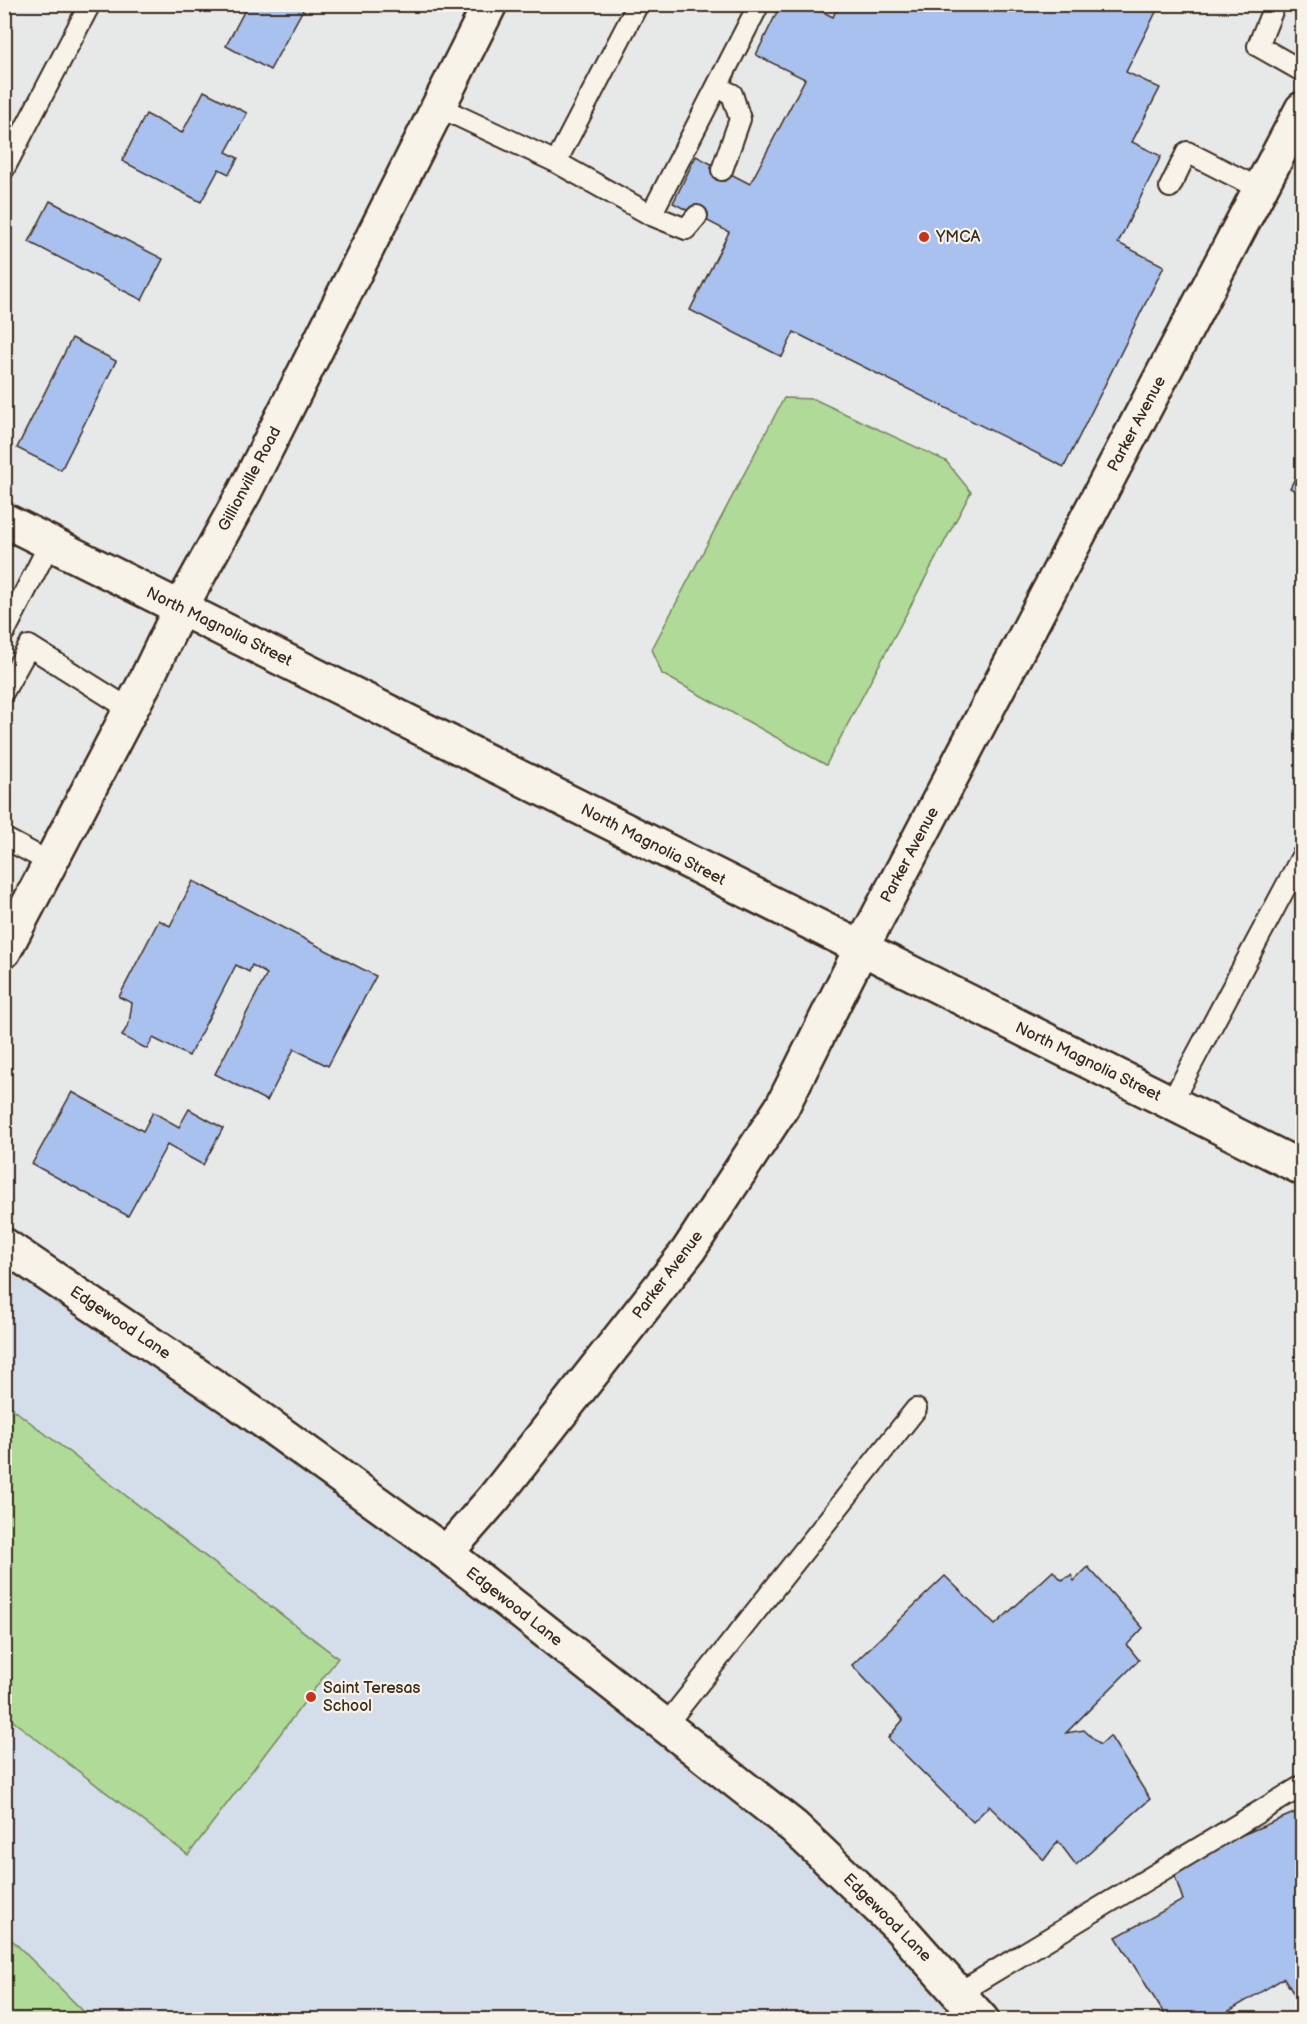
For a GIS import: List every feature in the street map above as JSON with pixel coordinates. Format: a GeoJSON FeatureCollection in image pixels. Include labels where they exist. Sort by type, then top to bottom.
{"type":"FeatureCollection","features":[{"type":"Feature","properties":{"kind":"street","name":"Gillionville Road"},"geometry":{"type":"LineString","coordinates":[[4,951],[131,710],[181,607],[245,491],[490,4]]}},
{"type":"Feature","properties":{"kind":"street","name":"Parker Avenue"},"geometry":{"type":"LineString","coordinates":[[446,1553],[502,1488],[688,1251],[782,1107],[861,949],[1302,109]]}},
{"type":"Feature","properties":{"kind":"street","name":"North Magnolia Street"},"geometry":{"type":"LineString","coordinates":[[4,520],[1302,1168]]}},
{"type":"Feature","properties":{"kind":"street","name":"Edgewood Lane"},"geometry":{"type":"LineString","coordinates":[[4,1245],[237,1402],[446,1553],[794,1827],[901,1929],[982,2019]]}},
{"type":"Feature","properties":{"kind":"lane"},"geometry":{"type":"LineString","coordinates":[[4,169],[90,4]]}},
{"type":"Feature","properties":{"kind":"lane"},"geometry":{"type":"LineString","coordinates":[[556,162],[638,4]]}},
{"type":"Feature","properties":{"kind":"lane"},"geometry":{"type":"LineString","coordinates":[[651,215],[759,4]]}},
{"type":"Feature","properties":{"kind":"lane"},"geometry":{"type":"LineString","coordinates":[[1275,4],[1258,46],[1302,71]]}},
{"type":"Feature","properties":{"kind":"lane"},"geometry":{"type":"LineString","coordinates":[[717,87],[732,94],[740,119],[722,170]]}},
{"type":"Feature","properties":{"kind":"lane"},"geometry":{"type":"LineString","coordinates":[[439,107],[556,162],[651,215],[686,229],[698,216]]}},
{"type":"Feature","properties":{"kind":"lane"},"geometry":{"type":"LineString","coordinates":[[1170,188],[1186,152],[1260,189]]}},
{"type":"Feature","properties":{"kind":"lane"},"geometry":{"type":"LineString","coordinates":[[50,543],[5,631],[131,710]]}},
{"type":"Feature","properties":{"kind":"lane"},"geometry":{"type":"LineString","coordinates":[[4,691],[29,646]]}},
{"type":"Feature","properties":{"kind":"lane"},"geometry":{"type":"LineString","coordinates":[[4,838],[51,863]]}},
{"type":"Feature","properties":{"kind":"lane"},"geometry":{"type":"LineString","coordinates":[[1171,1103],[1302,856]]}},
{"type":"Feature","properties":{"kind":"lane"},"geometry":{"type":"LineString","coordinates":[[665,1726],[916,1409]]}},
{"type":"Feature","properties":{"kind":"lane"},"geometry":{"type":"LineString","coordinates":[[960,1992],[1302,1786]]}},
{"type":"Feature","properties":{"kind":"shaded area","name":"Saint Teresas School"},"geometry":{"type":"Polygon","coordinates":[[[4,1254],[449,1565],[785,1829],[972,2019],[91,2019],[5,1933],[4,1254]]]}},
{"type":"Feature","properties":{"kind":"green space"},"geometry":{"type":"Polygon","coordinates":[[[784,398],[814,399],[946,461],[971,492],[826,765],[662,674],[652,649],[784,398]]]}},
{"type":"Feature","properties":{"kind":"green space"},"geometry":{"type":"Polygon","coordinates":[[[5,1403],[338,1658],[188,1855],[5,1715],[5,1403]]]}},
{"type":"Feature","properties":{"kind":"green space"},"geometry":{"type":"Polygon","coordinates":[[[5,1933],[91,2019],[5,2019],[5,1933]]]}},
{"type":"Feature","properties":{"kind":"building"},"geometry":{"type":"Polygon","coordinates":[[[248,4],[306,4],[270,70],[226,46],[248,4]]]}},
{"type":"Feature","properties":{"kind":"building","name":"YMCA"},"geometry":{"type":"Polygon","coordinates":[[[781,4],[807,4],[833,17],[839,4],[1160,4],[1126,72],[1160,88],[1132,142],[1161,156],[1118,243],[1164,266],[1064,467],[794,332],[782,357],[690,310],[729,232],[673,203],[696,156],[750,184],[805,79],[756,55],[781,4]]]}},
{"type":"Feature","properties":{"kind":"building"},"geometry":{"type":"Polygon","coordinates":[[[204,91],[247,113],[226,152],[238,158],[229,174],[219,169],[201,202],[122,161],[146,114],[182,133],[204,91]]]}},
{"type":"Feature","properties":{"kind":"building"},"geometry":{"type":"Polygon","coordinates":[[[50,201],[163,259],[142,300],[29,242],[50,201]]]}},
{"type":"Feature","properties":{"kind":"building"},"geometry":{"type":"Polygon","coordinates":[[[72,338],[116,361],[61,470],[17,448],[72,338]]]}},
{"type":"Feature","properties":{"kind":"building"},"geometry":{"type":"Polygon","coordinates":[[[1302,464],[1302,495],[1290,488],[1302,464]]]}},
{"type":"Feature","properties":{"kind":"building"},"geometry":{"type":"Polygon","coordinates":[[[193,881],[376,976],[328,1066],[294,1049],[267,1101],[215,1074],[267,974],[252,965],[249,972],[236,965],[189,1056],[153,1038],[147,1049],[122,1036],[129,1023],[132,1003],[119,997],[159,920],[170,926],[193,881]]]}},
{"type":"Feature","properties":{"kind":"building"},"geometry":{"type":"Polygon","coordinates":[[[72,1092],[143,1131],[153,1112],[179,1127],[189,1109],[223,1128],[203,1165],[167,1145],[128,1216],[32,1164],[72,1092]]]}},
{"type":"Feature","properties":{"kind":"building"},"geometry":{"type":"Polygon","coordinates":[[[1088,1567],[1143,1628],[1127,1645],[1139,1660],[1066,1733],[1084,1730],[1100,1745],[1110,1736],[1150,1799],[1076,1865],[1058,1841],[1044,1860],[989,1806],[973,1822],[888,1738],[903,1720],[852,1665],[945,1576],[995,1625],[1053,1571],[1062,1580],[1071,1575],[1074,1581],[1088,1567]]]}},
{"type":"Feature","properties":{"kind":"building"},"geometry":{"type":"Polygon","coordinates":[[[1299,1811],[1302,1816],[1302,1996],[1295,1996],[1284,1978],[1214,2020],[1168,2020],[1116,1937],[1183,1900],[1171,1865],[1299,1811]]]}},
{"type":"Feature","properties":{"kind":"place","name":"YMCA"},"geometry":{"type":"Point","coordinates":[924,237]}},
{"type":"Feature","properties":{"kind":"place","name":"Saint Teresas School"},"geometry":{"type":"Point","coordinates":[311,1697]}}]}
